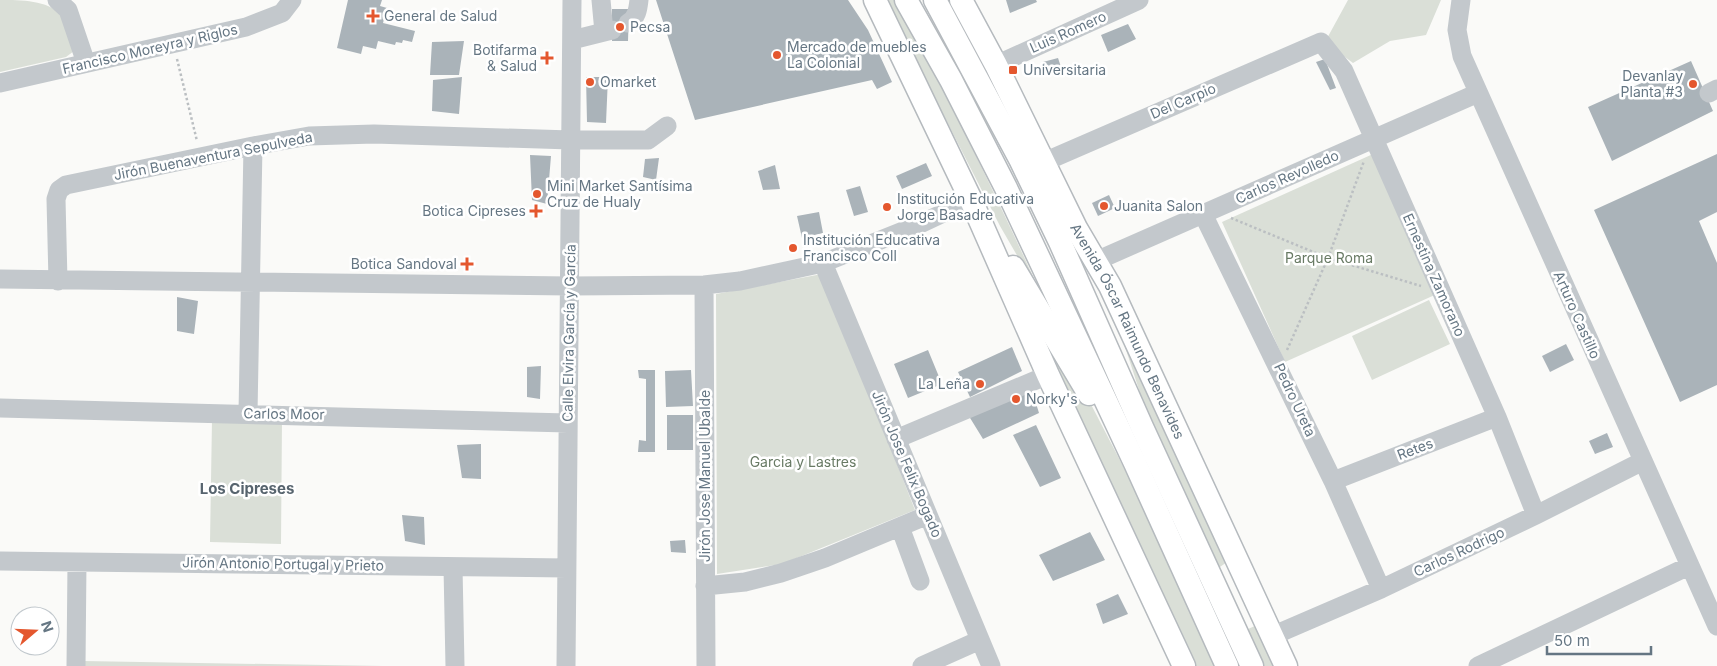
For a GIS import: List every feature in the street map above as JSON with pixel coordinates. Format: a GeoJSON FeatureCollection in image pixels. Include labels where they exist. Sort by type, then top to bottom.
{"type":"FeatureCollection","features":[{"type":"Feature","properties":{"kind":"main road"},"geometry":{"type":"LineString","coordinates":[[874,0],[971,200],[1048,374],[1184,666]]}},
{"type":"Feature","properties":{"kind":"main road"},"geometry":{"type":"LineString","coordinates":[[906,0],[1006,188],[1135,463],[1226,666]]}},
{"type":"Feature","properties":{"kind":"main road","name":"Avenida Óscar Raimundo Benavides"},"geometry":{"type":"LineString","coordinates":[[935,0],[1020,159],[1060,242],[1142,427],[1252,666]]}},
{"type":"Feature","properties":{"kind":"main road","name":"Avenida Óscar Raimundo Benavides"},"geometry":{"type":"LineString","coordinates":[[963,2],[1076,228],[1110,286],[1286,666]]}},
{"type":"Feature","properties":{"kind":"main road"},"geometry":{"type":"LineString","coordinates":[[971,200],[988,225],[1094,402],[1135,463]]}},
{"type":"Feature","properties":{"kind":"main road"},"geometry":{"type":"LineString","coordinates":[[1076,228],[1142,427]]}},
{"type":"Feature","properties":{"kind":"street"},"geometry":{"type":"LineString","coordinates":[[57,0],[68,10],[86,63]]}},
{"type":"Feature","properties":{"kind":"street","name":"Francisco Moreyra y Riglos"},"geometry":{"type":"LineString","coordinates":[[0,83],[257,24],[282,13],[292,0]]}},
{"type":"Feature","properties":{"kind":"street","name":"Calle Elvira García y García"},"geometry":{"type":"LineString","coordinates":[[566,666],[572,0]]}},
{"type":"Feature","properties":{"kind":"street"},"geometry":{"type":"LineString","coordinates":[[601,0],[615,28]]}},
{"type":"Feature","properties":{"kind":"street"},"geometry":{"type":"LineString","coordinates":[[572,40],[633,21],[638,11],[639,0]]}},
{"type":"Feature","properties":{"kind":"street","name":"Luis Romero"},"geometry":{"type":"LineString","coordinates":[[996,65],[1139,0]]}},
{"type":"Feature","properties":{"kind":"street","name":"Arturo Castillo"},"geometry":{"type":"LineString","coordinates":[[1461,0],[1457,30],[1462,56],[1717,626]]}},
{"type":"Feature","properties":{"kind":"street","name":"Ernestina Zamorano"},"geometry":{"type":"LineString","coordinates":[[1321,42],[1344,71],[1443,292],[1497,417],[1536,515]]}},
{"type":"Feature","properties":{"kind":"street","name":"Del Carpio"},"geometry":{"type":"LineString","coordinates":[[1044,162],[1321,42]]}},
{"type":"Feature","properties":{"kind":"street","name":"Carlos Revolledo"},"geometry":{"type":"LineString","coordinates":[[1096,261],[1478,93]]}},
{"type":"Feature","properties":{"kind":"street","name":"Jirón Buenaventura Sepulveda"},"geometry":{"type":"LineString","coordinates":[[58,281],[56,200],[59,190],[66,185],[201,156],[309,136],[374,134],[571,140],[648,140],[667,126]]}},
{"type":"Feature","properties":{"kind":"street"},"geometry":{"type":"LineString","coordinates":[[248,413],[253,146]]}},
{"type":"Feature","properties":{"kind":"street"},"geometry":{"type":"LineString","coordinates":[[0,279],[570,286],[704,285],[740,281],[823,263],[918,225],[971,200]]}},
{"type":"Feature","properties":{"kind":"street","name":"Pedro Ureta"},"geometry":{"type":"LineString","coordinates":[[1207,212],[1333,481],[1381,589]]}},
{"type":"Feature","properties":{"kind":"street","name":"Jirón Jose Felix Bogado"},"geometry":{"type":"LineString","coordinates":[[823,263],[991,666]]}},
{"type":"Feature","properties":{"kind":"street","name":"Jirón Jose Manuel Ubalde"},"geometry":{"type":"LineString","coordinates":[[704,285],[706,666]]}},
{"type":"Feature","properties":{"kind":"street"},"geometry":{"type":"LineString","coordinates":[[896,438],[1048,374]]}},
{"type":"Feature","properties":{"kind":"street","name":"Carlos Moor"},"geometry":{"type":"LineString","coordinates":[[0,408],[568,422]]}},
{"type":"Feature","properties":{"kind":"street","name":"Retes"},"geometry":{"type":"LineString","coordinates":[[1333,481],[1497,417]]}},
{"type":"Feature","properties":{"kind":"street","name":"Carlos Rodrigo"},"geometry":{"type":"LineString","coordinates":[[1272,636],[1381,589],[1536,515],[1643,461]]}},
{"type":"Feature","properties":{"kind":"street"},"geometry":{"type":"LineString","coordinates":[[706,586],[745,582],[781,573],[824,558],[928,515]]}},
{"type":"Feature","properties":{"kind":"street"},"geometry":{"type":"LineString","coordinates":[[900,527],[920,582]]}},
{"type":"Feature","properties":{"kind":"street","name":"Jirón Antonio Portugal y Prieto"},"geometry":{"type":"LineString","coordinates":[[0,561],[567,568]]}},
{"type":"Feature","properties":{"kind":"street"},"geometry":{"type":"LineString","coordinates":[[76,666],[77,562]]}},
{"type":"Feature","properties":{"kind":"street"},"geometry":{"type":"LineString","coordinates":[[1478,666],[1689,566]]}},
{"type":"Feature","properties":{"kind":"street"},"geometry":{"type":"LineString","coordinates":[[453,567],[455,666]]}},
{"type":"Feature","properties":{"kind":"street"},"geometry":{"type":"LineString","coordinates":[[922,666],[980,640]]}},
{"type":"Feature","properties":{"kind":"path"},"geometry":{"type":"LineString","coordinates":[[173,43],[201,156]]}},
{"type":"Feature","properties":{"kind":"path"},"geometry":{"type":"LineString","coordinates":[[1279,368],[1328,258],[1373,138]]}},
{"type":"Feature","properties":{"kind":"path"},"geometry":{"type":"LineString","coordinates":[[1207,212],[1328,258],[1443,292]]}},
{"type":"Feature","properties":{"kind":"green space"},"geometry":{"type":"Polygon","coordinates":[[[0,0],[34,2],[49,6],[55,10],[65,22],[74,51],[66,57],[0,72],[0,0]]]}},
{"type":"Feature","properties":{"kind":"green space"},"geometry":{"type":"Polygon","coordinates":[[[885,0],[896,0],[975,153],[1048,309],[1000,226],[885,0]]]}},
{"type":"Feature","properties":{"kind":"green space"},"geometry":{"type":"Polygon","coordinates":[[[1348,0],[1441,0],[1426,35],[1390,41],[1353,63],[1325,42],[1348,0]]]}},
{"type":"Feature","properties":{"kind":"green space","name":"Parque Roma"},"geometry":{"type":"Polygon","coordinates":[[[1373,154],[1437,294],[1285,362],[1222,222],[1373,154]]]}},
{"type":"Feature","properties":{"kind":"green space","name":"Garcia y Lastres"},"geometry":{"type":"Polygon","coordinates":[[[822,274],[915,510],[782,564],[717,574],[716,294],[822,274]]]}},
{"type":"Feature","properties":{"kind":"green space"},"geometry":{"type":"Polygon","coordinates":[[[1024,297],[1082,387],[1168,553],[1219,666],[1196,666],[1024,297]]]}},
{"type":"Feature","properties":{"kind":"green space"},"geometry":{"type":"Polygon","coordinates":[[[1429,300],[1450,344],[1372,380],[1352,336],[1429,300]]]}},
{"type":"Feature","properties":{"kind":"green space"},"geometry":{"type":"Polygon","coordinates":[[[1115,316],[1230,560],[1217,569],[1155,439],[1115,316]]]}},
{"type":"Feature","properties":{"kind":"green space"},"geometry":{"type":"Polygon","coordinates":[[[212,420],[282,420],[281,544],[210,542],[212,420]]]}},
{"type":"Feature","properties":{"kind":"green space"},"geometry":{"type":"Polygon","coordinates":[[[1259,624],[1278,666],[1263,666],[1246,630],[1259,624]]]}},
{"type":"Feature","properties":{"kind":"green space"},"geometry":{"type":"Polygon","coordinates":[[[83,661],[383,666],[82,666],[83,661]]]}},
{"type":"Feature","properties":{"kind":"building"},"geometry":{"type":"Polygon","coordinates":[[[348,0],[382,0],[380,6],[387,8],[383,23],[415,31],[412,42],[403,40],[402,43],[396,42],[395,45],[378,41],[376,49],[363,46],[361,54],[337,48],[348,0]]]}},
{"type":"Feature","properties":{"kind":"building","name":"Mercado de muebles La Colonial"},"geometry":{"type":"Polygon","coordinates":[[[656,0],[848,0],[868,30],[892,82],[877,89],[872,80],[695,120],[656,0]]]}},
{"type":"Feature","properties":{"kind":"building"},"geometry":{"type":"Polygon","coordinates":[[[1006,0],[1036,0],[1037,2],[1010,13],[1006,0]]]}},
{"type":"Feature","properties":{"kind":"building","name":"Pecsa"},"geometry":{"type":"Polygon","coordinates":[[[612,9],[629,9],[628,41],[612,41],[612,9]]]}},
{"type":"Feature","properties":{"kind":"building"},"geometry":{"type":"Polygon","coordinates":[[[1128,24],[1136,39],[1108,52],[1101,35],[1128,24]]]}},
{"type":"Feature","properties":{"kind":"building"},"geometry":{"type":"Polygon","coordinates":[[[464,41],[459,75],[430,75],[432,42],[464,41]]]}},
{"type":"Feature","properties":{"kind":"building"},"geometry":{"type":"Polygon","coordinates":[[[1058,58],[1062,70],[1048,77],[1043,62],[1058,58]]]}},
{"type":"Feature","properties":{"kind":"building"},"geometry":{"type":"Polygon","coordinates":[[[1325,59],[1336,88],[1330,90],[1316,62],[1325,59]]]}},
{"type":"Feature","properties":{"kind":"building"},"geometry":{"type":"Polygon","coordinates":[[[1691,61],[1713,111],[1612,161],[1588,107],[1691,61]]]}},
{"type":"Feature","properties":{"kind":"building"},"geometry":{"type":"Polygon","coordinates":[[[462,77],[459,114],[432,111],[433,80],[462,77]]]}},
{"type":"Feature","properties":{"kind":"building"},"geometry":{"type":"Polygon","coordinates":[[[586,77],[608,77],[606,123],[587,122],[586,77]]]}},
{"type":"Feature","properties":{"kind":"building"},"geometry":{"type":"Polygon","coordinates":[[[1717,154],[1717,212],[1699,221],[1717,263],[1717,385],[1680,402],[1594,210],[1717,154]]]}},
{"type":"Feature","properties":{"kind":"building"},"geometry":{"type":"Polygon","coordinates":[[[530,155],[551,156],[547,204],[532,200],[530,155]]]}},
{"type":"Feature","properties":{"kind":"building"},"geometry":{"type":"Polygon","coordinates":[[[659,158],[656,180],[643,177],[645,159],[659,158]]]}},
{"type":"Feature","properties":{"kind":"building"},"geometry":{"type":"Polygon","coordinates":[[[926,163],[932,176],[902,189],[896,176],[926,163]]]}},
{"type":"Feature","properties":{"kind":"building"},"geometry":{"type":"Polygon","coordinates":[[[775,165],[780,189],[763,190],[758,171],[775,165]]]}},
{"type":"Feature","properties":{"kind":"building"},"geometry":{"type":"Polygon","coordinates":[[[860,186],[868,212],[854,216],[846,190],[860,186]]]}},
{"type":"Feature","properties":{"kind":"building","name":"Juanita Salon"},"geometry":{"type":"Polygon","coordinates":[[[1109,195],[1115,208],[1098,216],[1092,203],[1109,195]]]}},
{"type":"Feature","properties":{"kind":"building"},"geometry":{"type":"Polygon","coordinates":[[[819,212],[823,233],[802,238],[797,216],[819,212]]]}},
{"type":"Feature","properties":{"kind":"building"},"geometry":{"type":"Polygon","coordinates":[[[177,297],[198,301],[194,334],[177,331],[177,297]]]}},
{"type":"Feature","properties":{"kind":"building"},"geometry":{"type":"Polygon","coordinates":[[[1566,344],[1574,360],[1550,372],[1542,356],[1566,344]]]}},
{"type":"Feature","properties":{"kind":"building","name":"La Leña"},"geometry":{"type":"Polygon","coordinates":[[[1012,347],[1022,371],[970,397],[958,372],[1012,347]]]}},
{"type":"Feature","properties":{"kind":"building"},"geometry":{"type":"Polygon","coordinates":[[[928,350],[942,384],[908,398],[894,364],[928,350]]]}},
{"type":"Feature","properties":{"kind":"building"},"geometry":{"type":"Polygon","coordinates":[[[541,366],[540,399],[527,397],[527,367],[541,366]]]}},
{"type":"Feature","properties":{"kind":"building"},"geometry":{"type":"Polygon","coordinates":[[[638,370],[655,370],[655,452],[638,452],[639,440],[646,441],[646,379],[639,378],[638,370]]]}},
{"type":"Feature","properties":{"kind":"building"},"geometry":{"type":"Polygon","coordinates":[[[691,370],[693,406],[666,407],[665,371],[691,370]]]}},
{"type":"Feature","properties":{"kind":"building","name":"Norky's"},"geometry":{"type":"Polygon","coordinates":[[[1030,384],[1039,413],[983,439],[967,413],[1030,384]]]}},
{"type":"Feature","properties":{"kind":"building"},"geometry":{"type":"Polygon","coordinates":[[[667,415],[693,415],[693,450],[667,450],[667,415]]]}},
{"type":"Feature","properties":{"kind":"building"},"geometry":{"type":"Polygon","coordinates":[[[1036,425],[1061,478],[1040,487],[1013,435],[1036,425]]]}},
{"type":"Feature","properties":{"kind":"building"},"geometry":{"type":"Polygon","coordinates":[[[1607,433],[1613,447],[1595,454],[1589,441],[1607,433]]]}},
{"type":"Feature","properties":{"kind":"building"},"geometry":{"type":"Polygon","coordinates":[[[481,444],[481,479],[462,478],[457,445],[481,444]]]}},
{"type":"Feature","properties":{"kind":"building"},"geometry":{"type":"Polygon","coordinates":[[[402,515],[424,517],[425,545],[405,541],[402,515]]]}},
{"type":"Feature","properties":{"kind":"building"},"geometry":{"type":"Polygon","coordinates":[[[1090,532],[1105,560],[1053,581],[1039,555],[1090,532]]]}},
{"type":"Feature","properties":{"kind":"building"},"geometry":{"type":"Polygon","coordinates":[[[685,540],[686,553],[671,552],[670,541],[685,540]]]}},
{"type":"Feature","properties":{"kind":"building"},"geometry":{"type":"Polygon","coordinates":[[[1118,594],[1128,614],[1103,624],[1096,604],[1118,594]]]}},
{"type":"Feature","properties":{"kind":"place","name":"General de Salud"},"geometry":{"type":"Point","coordinates":[373,16]}},
{"type":"Feature","properties":{"kind":"place","name":"Pecsa"},"geometry":{"type":"Point","coordinates":[620,27]}},
{"type":"Feature","properties":{"kind":"place","name":"Mercado de muebles La Colonial"},"geometry":{"type":"Point","coordinates":[777,55]}},
{"type":"Feature","properties":{"kind":"place","name":"Botifarma & Salud"},"geometry":{"type":"Point","coordinates":[547,58]}},
{"type":"Feature","properties":{"kind":"place","name":"Universitaria"},"geometry":{"type":"Point","coordinates":[1013,70]}},
{"type":"Feature","properties":{"kind":"place","name":"Omarket"},"geometry":{"type":"Point","coordinates":[590,82]}},
{"type":"Feature","properties":{"kind":"place","name":"Devanlay Planta #3"},"geometry":{"type":"Point","coordinates":[1693,84]}},
{"type":"Feature","properties":{"kind":"place","name":"Mini Market Santísima Cruz de Hualy"},"geometry":{"type":"Point","coordinates":[537,194]}},
{"type":"Feature","properties":{"kind":"place","name":"Juanita Salon"},"geometry":{"type":"Point","coordinates":[1104,206]}},
{"type":"Feature","properties":{"kind":"place","name":"Institución Educativa Jorge Basadre"},"geometry":{"type":"Point","coordinates":[887,207]}},
{"type":"Feature","properties":{"kind":"place","name":"Botica Cipreses"},"geometry":{"type":"Point","coordinates":[536,211]}},
{"type":"Feature","properties":{"kind":"place","name":"Institución Educativa Francisco Coll"},"geometry":{"type":"Point","coordinates":[793,248]}},
{"type":"Feature","properties":{"kind":"place","name":"Botica Sandoval"},"geometry":{"type":"Point","coordinates":[467,264]}},
{"type":"Feature","properties":{"kind":"place","name":"La Leña"},"geometry":{"type":"Point","coordinates":[980,384]}},
{"type":"Feature","properties":{"kind":"place","name":"Norky's"},"geometry":{"type":"Point","coordinates":[1016,399]}},
{"type":"Feature","properties":{"kind":"district","name":"Los Cipreses"},"geometry":{"type":"Point","coordinates":[247,489]}}]}
